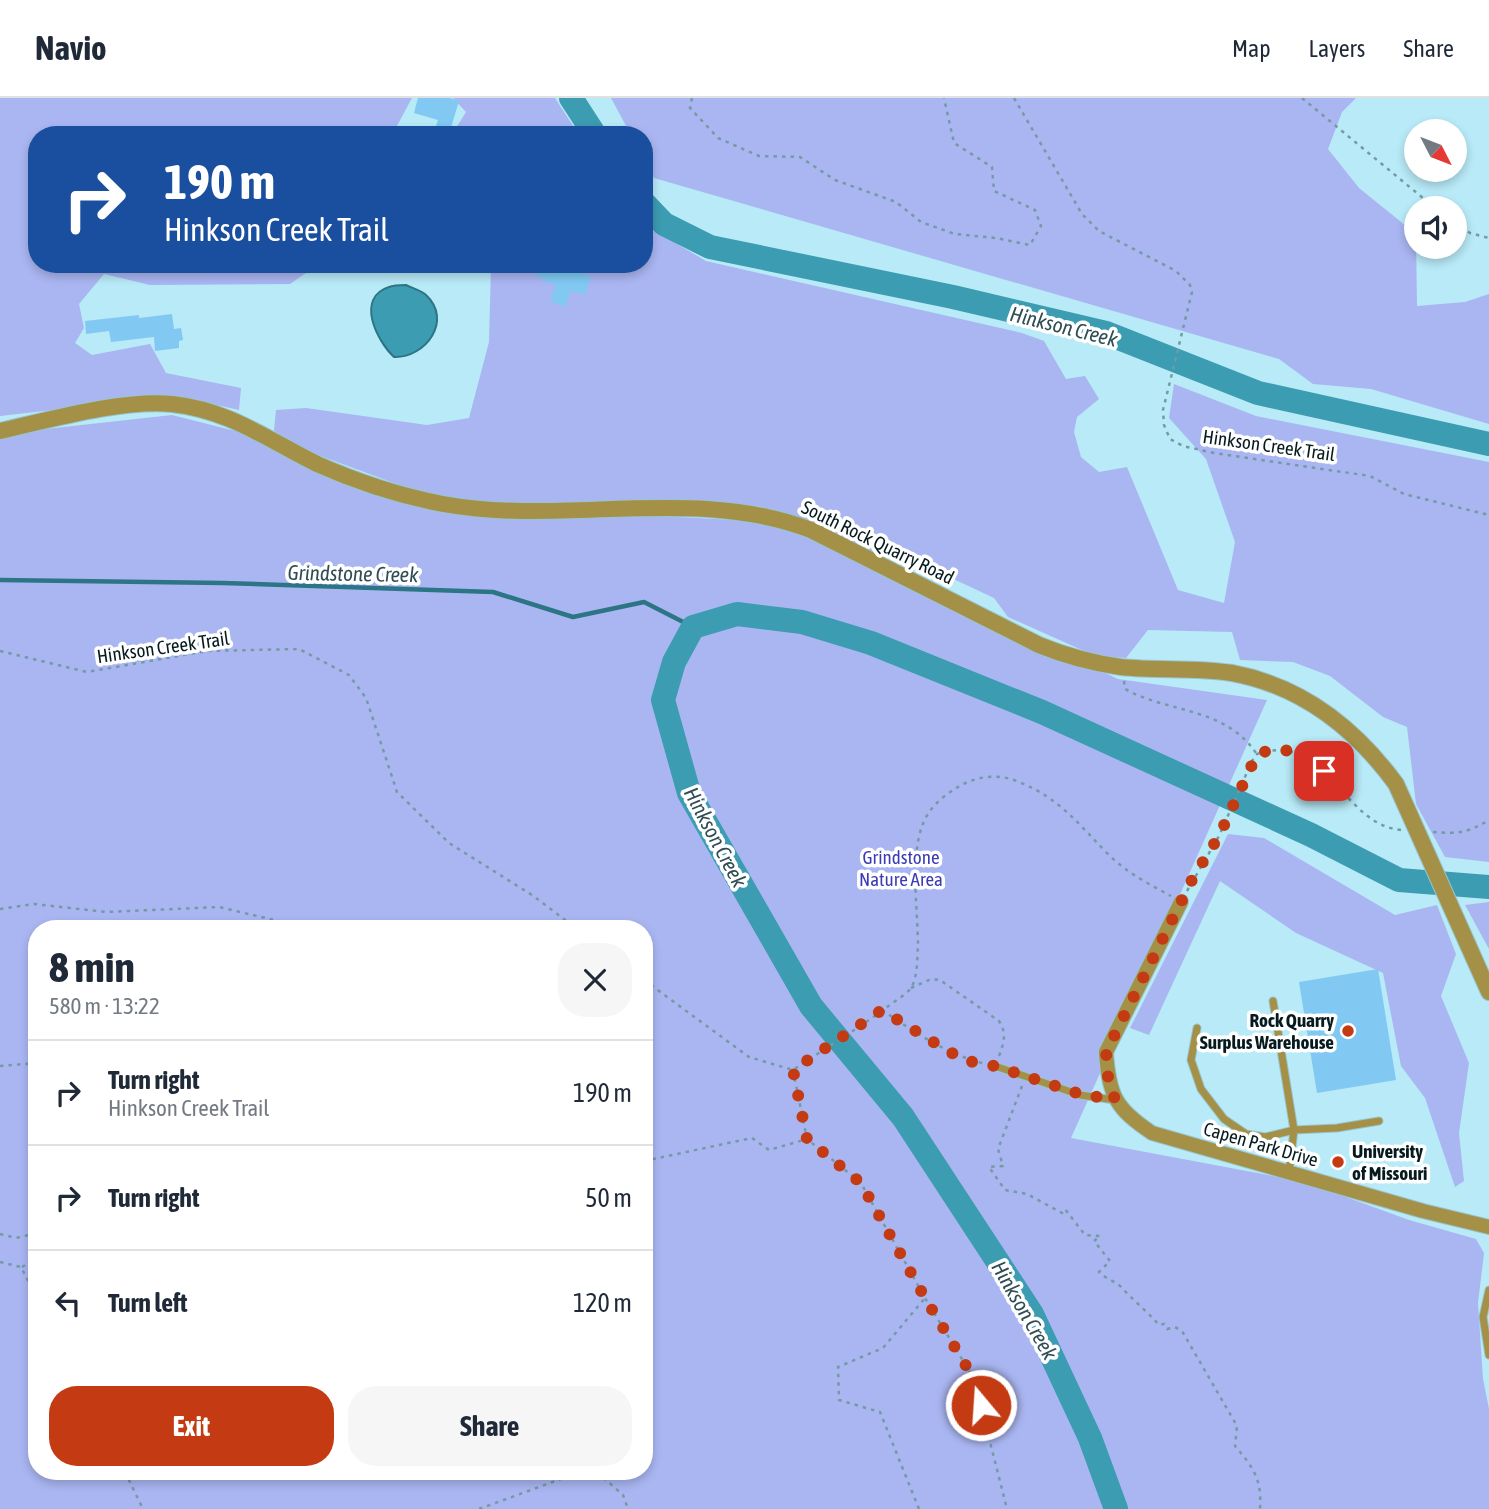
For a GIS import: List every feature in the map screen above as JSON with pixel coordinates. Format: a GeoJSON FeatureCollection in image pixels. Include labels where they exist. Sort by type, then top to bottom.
{"type":"FeatureCollection","features":[{"type":"Feature","properties":{"kind":"street","name":"South Rock Quarry Road"},"geometry":{"type":"LineString","coordinates":[[0,431],[138,404],[170,403],[229,417],[317,464],[382,489],[444,505],[512,510],[693,509],[783,519],[811,530],[1039,645],[1087,662],[1123,667],[1231,673],[1267,682],[1319,706],[1371,753],[1396,784],[1489,992]]}},
{"type":"Feature","properties":{"kind":"street"},"geometry":{"type":"LineString","coordinates":[[1115,1100],[1108,1077],[1106,1052],[1181,902]]}},
{"type":"Feature","properties":{"kind":"street","name":"Capen Park Drive"},"geometry":{"type":"LineString","coordinates":[[1115,1100],[1133,1120],[1152,1133],[1489,1227]]}},
{"type":"Feature","properties":{"kind":"lane"},"geometry":{"type":"LineString","coordinates":[[1273,1001],[1294,1129],[1289,1173]]}},
{"type":"Feature","properties":{"kind":"lane"},"geometry":{"type":"LineString","coordinates":[[1197,1028],[1191,1060],[1201,1090],[1224,1119],[1246,1133],[1265,1137],[1294,1129],[1337,1128],[1379,1121]]}},
{"type":"Feature","properties":{"kind":"lane"},"geometry":{"type":"LineString","coordinates":[[995,1066],[1080,1094],[1115,1100]]}},
{"type":"Feature","properties":{"kind":"lane"},"geometry":{"type":"LineString","coordinates":[[1489,1291],[1483,1317],[1489,1356]]}},
{"type":"Feature","properties":{"kind":"path"},"geometry":{"type":"LineString","coordinates":[[692,98],[690,108],[718,138],[759,156],[800,157],[835,180],[896,202],[921,222],[955,234],[1030,245],[1041,226],[1035,210],[994,191],[992,167],[954,143],[944,98]]}},
{"type":"Feature","properties":{"kind":"path","name":"Hinkson Creek Trail"},"geometry":{"type":"LineString","coordinates":[[1014,98],[1082,214],[1099,231],[1176,271],[1190,285],[1192,292],[1163,410],[1164,425],[1170,439],[1183,446],[1226,454],[1370,475],[1404,494],[1489,515]]}},
{"type":"Feature","properties":{"kind":"path"},"geometry":{"type":"LineString","coordinates":[[1302,98],[1420,196]]}},
{"type":"Feature","properties":{"kind":"path"},"geometry":{"type":"LineString","coordinates":[[1467,231],[1489,238]]}},
{"type":"Feature","properties":{"kind":"path","name":"Hinkson Creek Trail"},"geometry":{"type":"LineString","coordinates":[[0,652],[87,672],[207,651],[299,649],[349,675],[366,698],[397,792],[449,843],[533,895],[566,920]]}},
{"type":"Feature","properties":{"kind":"path"},"geometry":{"type":"LineString","coordinates":[[1123,667],[1125,689],[1144,699],[1196,712],[1230,726],[1242,735],[1257,754]]}},
{"type":"Feature","properties":{"kind":"path"},"geometry":{"type":"LineString","coordinates":[[911,988],[917,967],[916,848],[922,826],[929,811],[946,795],[965,783],[982,777],[998,776],[1018,781],[1036,790],[1072,815],[1109,855],[1132,874],[1181,902],[1219,836],[1252,761],[1257,754],[1272,749],[1306,757],[1324,771],[1378,825],[1407,830]]}},
{"type":"Feature","properties":{"kind":"path"},"geometry":{"type":"LineString","coordinates":[[1432,832],[1457,834],[1475,829],[1489,820]]}},
{"type":"Feature","properties":{"kind":"path"},"geometry":{"type":"LineString","coordinates":[[0,909],[34,904],[106,912],[219,906],[276,920]]}},
{"type":"Feature","properties":{"kind":"path"},"geometry":{"type":"LineString","coordinates":[[793,1070],[860,1027],[882,1010],[911,988],[931,979],[940,980],[999,1021],[1005,1030],[1004,1042],[995,1066],[968,1061],[882,1010]]}},
{"type":"Feature","properties":{"kind":"path"},"geometry":{"type":"LineString","coordinates":[[653,987],[748,1057],[793,1070]]}},
{"type":"Feature","properties":{"kind":"path"},"geometry":{"type":"LineString","coordinates":[[0,1066],[28,1064]]}},
{"type":"Feature","properties":{"kind":"path"},"geometry":{"type":"LineString","coordinates":[[793,1070],[807,1139],[861,1183],[974,1379],[1007,1509]]}},
{"type":"Feature","properties":{"kind":"path"},"geometry":{"type":"LineString","coordinates":[[1025,1076],[998,1149],[1003,1166],[989,1167],[1005,1190],[1027,1194],[1062,1213],[1065,1209],[1085,1235],[1100,1236],[1094,1241],[1110,1261],[1099,1272],[1109,1282],[1121,1287],[1127,1296],[1141,1304],[1159,1325],[1164,1324],[1167,1329],[1175,1326],[1182,1331],[1237,1426],[1236,1446],[1251,1465],[1262,1489],[1260,1509]]}},
{"type":"Feature","properties":{"kind":"path"},"geometry":{"type":"LineString","coordinates":[[653,1159],[752,1138],[769,1150],[807,1139]]}},
{"type":"Feature","properties":{"kind":"path"},"geometry":{"type":"LineString","coordinates":[[0,1234],[16,1238],[28,1235]]}},
{"type":"Feature","properties":{"kind":"path"},"geometry":{"type":"LineString","coordinates":[[0,1262],[22,1267],[28,1263]]}},
{"type":"Feature","properties":{"kind":"path"},"geometry":{"type":"LineString","coordinates":[[22,1267],[28,1279]]}},
{"type":"Feature","properties":{"kind":"path"},"geometry":{"type":"LineString","coordinates":[[919,1509],[880,1412],[839,1400],[838,1367],[883,1348],[925,1298]]}},
{"type":"Feature","properties":{"kind":"path"},"geometry":{"type":"LineString","coordinates":[[129,1480],[143,1509]]}},
{"type":"Feature","properties":{"kind":"path"},"geometry":{"type":"LineString","coordinates":[[478,1509],[558,1480]]}},
{"type":"Feature","properties":{"kind":"path"},"geometry":{"type":"LineString","coordinates":[[606,1480],[623,1495],[628,1509]]}},
{"type":"Feature","properties":{"kind":"green space"},"geometry":{"type":"Polygon","coordinates":[[[0,98],[412,98],[397,126],[28,126],[28,273],[306,273],[290,284],[150,285],[104,274],[79,304],[84,328],[75,343],[92,355],[150,344],[166,373],[241,388],[239,410],[177,396],[0,416],[0,98]]]}},
{"type":"Feature","properties":{"kind":"green space"},"geometry":{"type":"Polygon","coordinates":[[[453,98],[555,98],[573,126],[457,126],[466,112],[453,98]]]}},
{"type":"Feature","properties":{"kind":"green space"},"geometry":{"type":"Polygon","coordinates":[[[611,98],[1356,98],[1342,112],[1328,149],[1359,188],[1404,224],[1404,259],[1416,259],[1417,306],[1465,302],[1489,294],[1489,424],[1371,389],[1313,384],[1279,359],[654,178],[653,126],[626,126],[611,98]]]}},
{"type":"Feature","properties":{"kind":"green space","name":"Grindstone Nature Area"},"geometry":{"type":"Polygon","coordinates":[[[653,228],[706,261],[1022,333],[1044,341],[1066,379],[1085,376],[1099,399],[1077,417],[1074,432],[1081,457],[1099,472],[1127,467],[1178,590],[1224,603],[1235,542],[1206,459],[1169,418],[1174,384],[1256,416],[1489,462],[1489,862],[1445,857],[1416,804],[1407,727],[1383,717],[1330,676],[1293,662],[1240,660],[1232,632],[1148,630],[1126,658],[1093,655],[1008,617],[994,598],[930,568],[908,567],[790,514],[757,506],[644,504],[601,513],[794,523],[1118,679],[1267,700],[1071,1138],[1305,1182],[1409,1220],[1476,1239],[1484,1253],[1478,1303],[1483,1379],[1489,1409],[1489,1509],[0,1509],[0,434],[172,415],[259,437],[279,452],[429,496],[283,442],[274,430],[276,410],[306,408],[427,425],[469,418],[489,342],[491,273],[653,273],[653,228]]]}},
{"type":"Feature","properties":{"kind":"green space"},"geometry":{"type":"Polygon","coordinates":[[[1228,834],[1264,838],[1395,915],[1437,905],[1456,954],[1441,996],[1469,1063],[1459,1133],[1464,1181],[1455,1187],[1425,1098],[1401,1066],[1383,973],[1296,933],[1220,881],[1149,1035],[1130,1028],[1228,834]]]}},
{"type":"Feature","properties":{"kind":"green space"},"geometry":{"type":"Polygon","coordinates":[[[1489,902],[1489,949],[1465,905],[1489,902]]]}},
{"type":"Feature","properties":{"kind":"shaded area"},"geometry":{"type":"Polygon","coordinates":[[[406,285],[424,294],[434,305],[436,326],[432,336],[416,351],[406,356],[394,357],[376,331],[371,310],[373,300],[379,293],[391,286],[406,285]]]}},
{"type":"Feature","properties":{"kind":"building"},"geometry":{"type":"Polygon","coordinates":[[[418,98],[450,98],[459,101],[452,126],[436,126],[438,120],[414,113],[418,98]]]}},
{"type":"Feature","properties":{"kind":"building"},"geometry":{"type":"Polygon","coordinates":[[[581,273],[591,277],[585,295],[571,291],[565,307],[550,301],[556,285],[535,275],[581,273]]]}},
{"type":"Feature","properties":{"kind":"building"},"geometry":{"type":"Polygon","coordinates":[[[172,314],[174,329],[181,328],[183,340],[179,341],[179,348],[155,351],[154,337],[111,342],[109,331],[86,334],[85,321],[172,314]]]}},
{"type":"Feature","properties":{"kind":"building","name":"Rock Quarry Surplus Warehouse"},"geometry":{"type":"Polygon","coordinates":[[[1378,969],[1396,1080],[1317,1093],[1299,982],[1378,969]]]}},
{"type":"Feature","properties":{"kind":"waterway","name":"Hinkson Creek"},"geometry":{"type":"LineString","coordinates":[[571,98],[589,126]]}},
{"type":"Feature","properties":{"kind":"waterway","name":"Hinkson Creek"},"geometry":{"type":"LineString","coordinates":[[653,212],[664,224],[710,247],[953,297],[1106,333],[1258,393],[1489,444]]}},
{"type":"Feature","properties":{"kind":"waterway","name":"Grindstone Creek"},"geometry":{"type":"LineString","coordinates":[[0,580],[223,583],[493,592],[573,617],[644,602],[693,627]]}},
{"type":"Feature","properties":{"kind":"waterway","name":"Hinkson Creek"},"geometry":{"type":"LineString","coordinates":[[1116,1509],[1090,1438],[1032,1314],[903,1117],[811,1006],[689,793],[663,700],[674,662],[693,627],[737,614],[802,622],[871,643],[1042,712],[1311,835],[1399,880],[1489,887]]}},
{"type":"Feature","properties":{"kind":"place","name":"Rock Quarry Surplus Warehouse"},"geometry":{"type":"Point","coordinates":[1348,1031]}},
{"type":"Feature","properties":{"kind":"place","name":"University of Missouri"},"geometry":{"type":"Point","coordinates":[1338,1162]}},
{"type":"Feature","properties":{"kind":"route"},"geometry":{"type":"LineString","coordinates":[[981,1405],[974,1379],[861,1183],[807,1139],[793,1070],[882,1010],[968,1061],[995,1066],[1080,1094],[1115,1100],[1108,1077],[1106,1052],[1193,878],[1219,836],[1252,761],[1257,754],[1272,749],[1289,751],[1306,757],[1324,771]]}}]}
